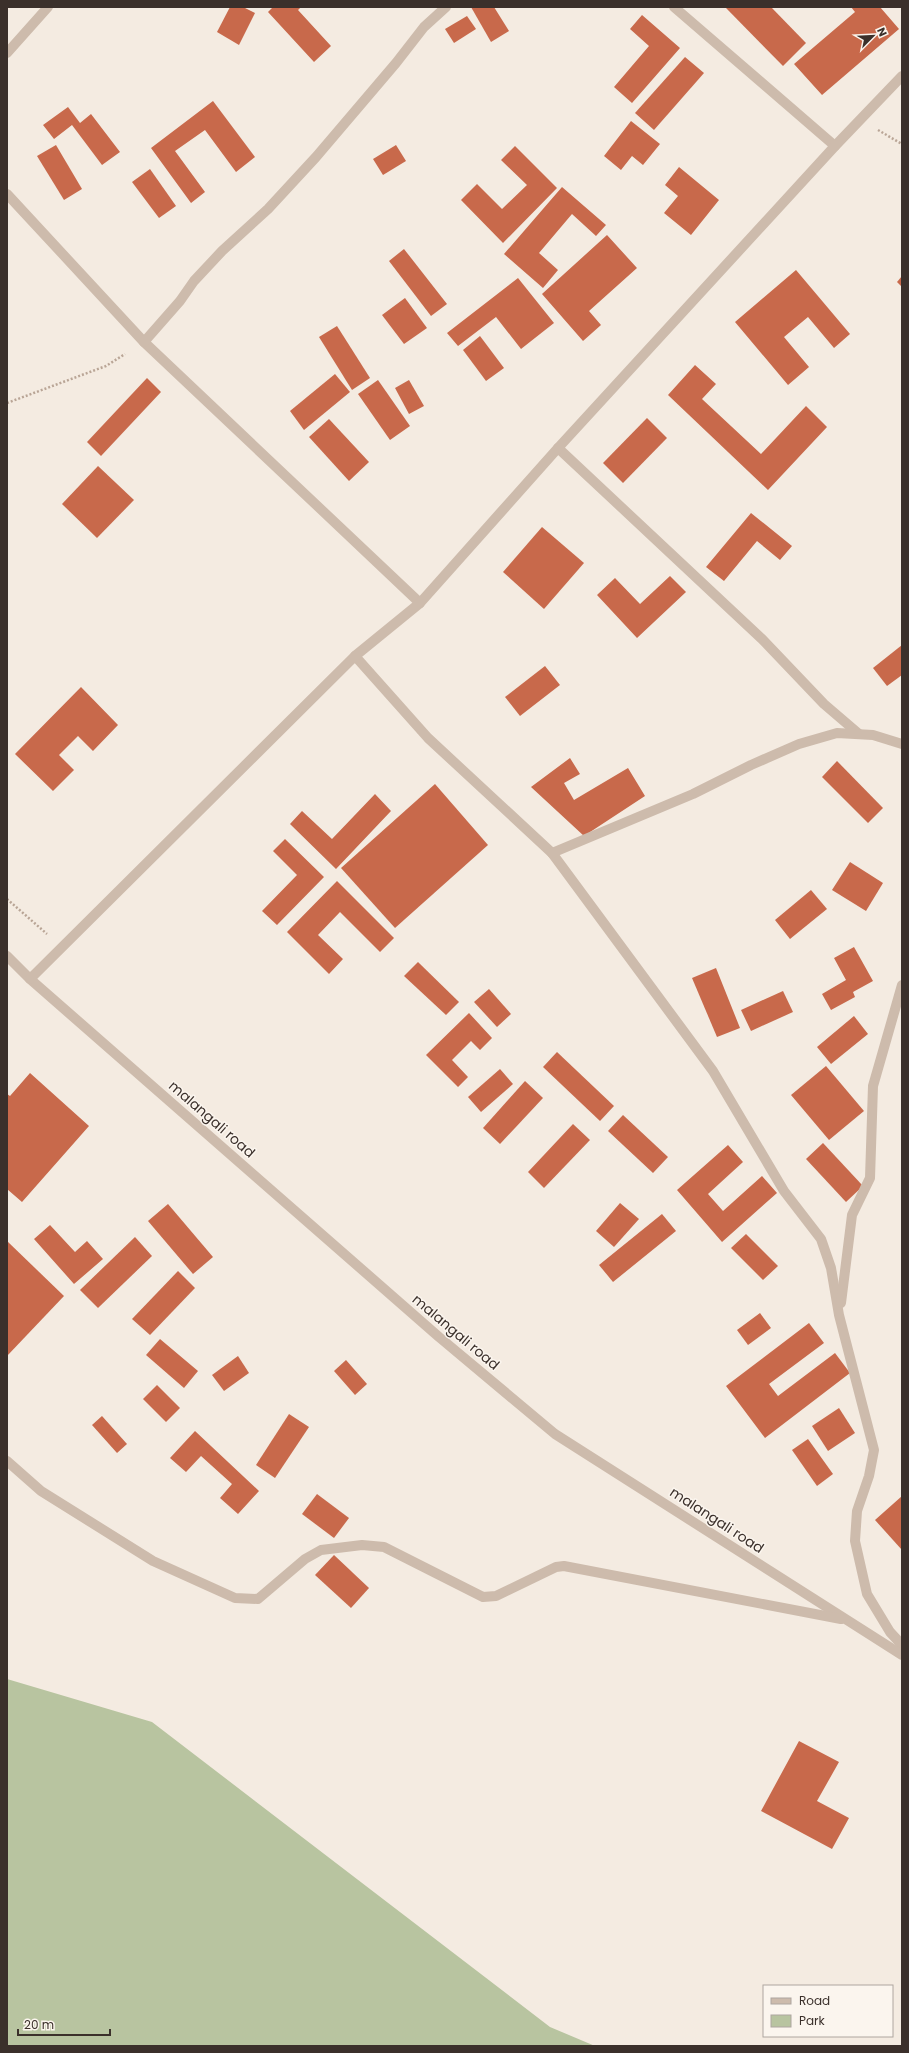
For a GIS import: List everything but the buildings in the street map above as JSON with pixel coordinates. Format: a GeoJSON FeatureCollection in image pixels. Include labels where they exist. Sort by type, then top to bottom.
{"type":"FeatureCollection","features":[{"type":"Feature","properties":{"kind":"street"},"geometry":{"type":"LineString","coordinates":[[7,53],[48,7]]}},
{"type":"Feature","properties":{"kind":"street"},"geometry":{"type":"LineString","coordinates":[[144,342],[180,301],[194,281],[222,252],[268,209],[311,163],[392,69],[424,27],[446,7]]}},
{"type":"Feature","properties":{"kind":"street"},"geometry":{"type":"LineString","coordinates":[[674,7],[835,146]]}},
{"type":"Feature","properties":{"kind":"street"},"geometry":{"type":"LineString","coordinates":[[30,979],[355,656],[420,603],[558,448],[835,146],[902,76]]}},
{"type":"Feature","properties":{"kind":"street"},"geometry":{"type":"LineString","coordinates":[[7,194],[144,342],[420,603]]}},
{"type":"Feature","properties":{"kind":"street"},"geometry":{"type":"LineString","coordinates":[[558,448],[762,639],[824,704],[859,734]]}},
{"type":"Feature","properties":{"kind":"street"},"geometry":{"type":"LineString","coordinates":[[355,656],[428,738],[552,853],[713,1070],[784,1191],[821,1239],[831,1268],[839,1315],[874,1450],[869,1476],[858,1511],[855,1542],[867,1594],[890,1632],[902,1645]]}},
{"type":"Feature","properties":{"kind":"street"},"geometry":{"type":"LineString","coordinates":[[552,853],[693,794],[751,765],[799,744],[837,733],[874,735],[902,744]]}},
{"type":"Feature","properties":{"kind":"street","name":"malangali road"},"geometry":{"type":"LineString","coordinates":[[7,956],[30,979],[439,1337],[555,1434],[902,1655]]}},
{"type":"Feature","properties":{"kind":"street"},"geometry":{"type":"LineString","coordinates":[[839,1315],[852,1215],[870,1178],[873,1086],[902,985]]}},
{"type":"Feature","properties":{"kind":"street"},"geometry":{"type":"LineString","coordinates":[[7,1461],[41,1491],[153,1561],[235,1598],[258,1599],[305,1559],[321,1550],[374,1545],[384,1547],[483,1597],[496,1596],[556,1567],[564,1566],[847,1620]]}},
{"type":"Feature","properties":{"kind":"path"},"geometry":{"type":"LineString","coordinates":[[860,120],[902,144]]}},
{"type":"Feature","properties":{"kind":"path"},"geometry":{"type":"LineString","coordinates":[[7,403],[106,366],[144,342]]}},
{"type":"Feature","properties":{"kind":"path"},"geometry":{"type":"LineString","coordinates":[[7,899],[62,948]]}},
{"type":"Feature","properties":{"kind":"green space"},"geometry":{"type":"Polygon","coordinates":[[[7,1679],[152,1722],[550,2027],[595,2046],[7,2046],[7,1679]]]}}]}
